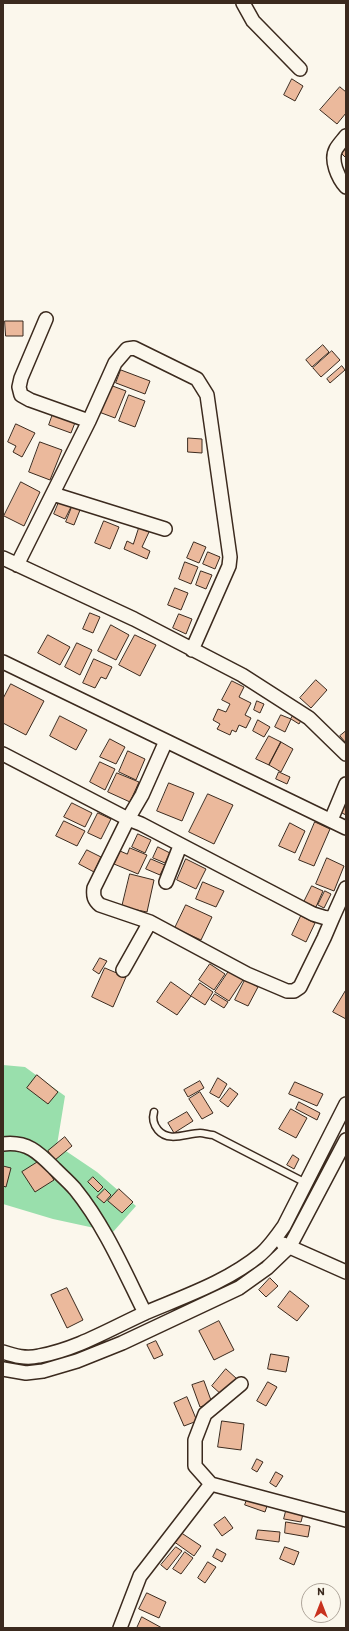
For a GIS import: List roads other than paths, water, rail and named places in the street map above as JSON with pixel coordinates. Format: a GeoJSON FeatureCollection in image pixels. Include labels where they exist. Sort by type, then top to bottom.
{"type":"FeatureCollection","features":[{"type":"Feature","properties":{"kind":"street"},"geometry":{"type":"LineString","coordinates":[[243,3],[253,22],[300,69]]}},
{"type":"Feature","properties":{"kind":"street"},"geometry":{"type":"LineString","coordinates":[[346,136],[336,149],[334,159],[339,177],[346,187]]}},
{"type":"Feature","properties":{"kind":"street"},"geometry":{"type":"LineString","coordinates":[[46,319],[21,378],[19,387],[21,395],[30,400],[89,421]]}},
{"type":"Feature","properties":{"kind":"street"},"geometry":{"type":"LineString","coordinates":[[17,565],[89,421],[115,363],[127,348],[134,348],[197,379],[207,395],[230,557],[229,566],[192,650]]}},
{"type":"Feature","properties":{"kind":"street"},"geometry":{"type":"LineString","coordinates":[[52,494],[165,529]]}},
{"type":"Feature","properties":{"kind":"street"},"geometry":{"type":"LineString","coordinates":[[3,558],[134,619],[242,675],[309,718],[346,754]]}},
{"type":"Feature","properties":{"kind":"street"},"geometry":{"type":"LineString","coordinates":[[3,662],[346,828]]}},
{"type":"Feature","properties":{"kind":"street"},"geometry":{"type":"LineString","coordinates":[[166,741],[142,795],[128,819],[94,888],[93,895],[95,900],[100,905],[150,922],[247,974],[287,991],[294,991],[300,987],[346,888]]}},
{"type":"Feature","properties":{"kind":"street"},"geometry":{"type":"LineString","coordinates":[[3,754],[313,914],[326,918],[333,917]]}},
{"type":"Feature","properties":{"kind":"street"},"geometry":{"type":"LineString","coordinates":[[331,820],[346,784]]}},
{"type":"Feature","properties":{"kind":"street"},"geometry":{"type":"LineString","coordinates":[[166,882],[180,846]]}},
{"type":"Feature","properties":{"kind":"street"},"geometry":{"type":"LineString","coordinates":[[123,970],[150,922]]}},
{"type":"Feature","properties":{"kind":"street"},"geometry":{"type":"LineString","coordinates":[[3,1352],[25,1357],[38,1357],[65,1350],[229,1277],[261,1254],[274,1241],[284,1226],[346,1104]]}},
{"type":"Feature","properties":{"kind":"street"},"geometry":{"type":"LineString","coordinates":[[3,1369],[26,1373],[43,1371],[78,1361],[122,1343],[239,1288],[267,1268],[290,1246],[346,1140]]}},
{"type":"Feature","properties":{"kind":"street"},"geometry":{"type":"LineString","coordinates":[[3,1144],[13,1143],[36,1151],[74,1188],[109,1241],[145,1314]]}},
{"type":"Feature","properties":{"kind":"street"},"geometry":{"type":"LineString","coordinates":[[274,1241],[290,1246],[346,1272]]}},
{"type":"Feature","properties":{"kind":"street"},"geometry":{"type":"LineString","coordinates":[[131,1321],[140,1334]]}},
{"type":"Feature","properties":{"kind":"street"},"geometry":{"type":"LineString","coordinates":[[241,1384],[205,1414],[195,1440],[195,1466],[211,1484],[346,1520]]}},
{"type":"Feature","properties":{"kind":"street"},"geometry":{"type":"LineString","coordinates":[[120,1628],[140,1576],[211,1484]]}},
{"type":"Feature","properties":{"kind":"lane"},"geometry":{"type":"LineString","coordinates":[[154,1112],[152,1118],[154,1125],[161,1133],[177,1137],[199,1133],[213,1135],[306,1183]]}}]}
